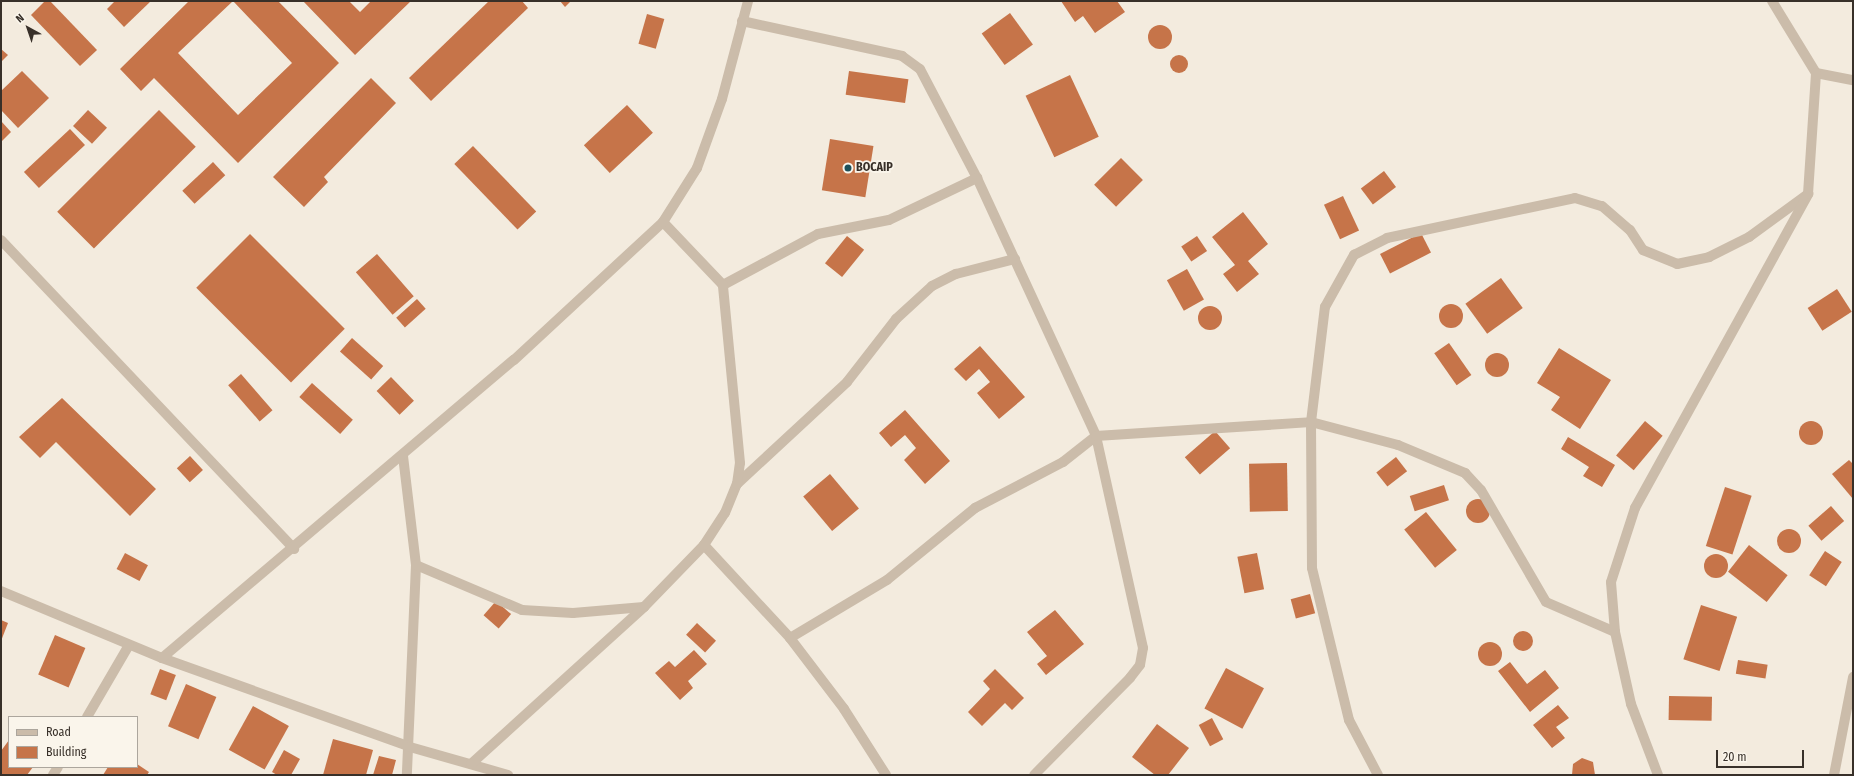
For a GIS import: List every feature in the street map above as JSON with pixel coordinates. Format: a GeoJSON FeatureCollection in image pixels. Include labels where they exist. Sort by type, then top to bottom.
{"type":"FeatureCollection","features":[{"type":"Feature","properties":{"kind":"street"},"geometry":{"type":"LineString","coordinates":[[162,658],[294,549],[514,360],[663,222],[697,168],[722,99],[748,1]]}},
{"type":"Feature","properties":{"kind":"street"},"geometry":{"type":"LineString","coordinates":[[1658,775],[1631,704],[1615,632],[1611,582],[1634,508],[1808,194],[1816,73],[1772,1]]}},
{"type":"Feature","properties":{"kind":"street"},"geometry":{"type":"LineString","coordinates":[[742,21],[902,56],[920,69],[977,178],[1096,436],[1143,648],[1140,665],[1130,678],[1034,775]]}},
{"type":"Feature","properties":{"kind":"street"},"geometry":{"type":"LineString","coordinates":[[1816,73],[1853,80]]}},
{"type":"Feature","properties":{"kind":"street"},"geometry":{"type":"LineString","coordinates":[[723,285],[818,234],[889,220],[977,178]]}},
{"type":"Feature","properties":{"kind":"street"},"geometry":{"type":"LineString","coordinates":[[1378,775],[1349,720],[1312,568],[1311,422],[1325,307],[1354,255],[1388,238],[1575,198],[1602,206],[1630,230],[1643,250],[1677,264],[1709,256],[1749,237],[1808,194]]}},
{"type":"Feature","properties":{"kind":"street"},"geometry":{"type":"LineString","coordinates":[[663,222],[723,285],[740,463],[737,484]]}},
{"type":"Feature","properties":{"kind":"street"},"geometry":{"type":"LineString","coordinates":[[1,240],[294,549]]}},
{"type":"Feature","properties":{"kind":"street"},"geometry":{"type":"LineString","coordinates":[[471,764],[644,607],[704,545],[737,484],[847,382],[896,319],[932,286],[956,274],[1015,259]]}},
{"type":"Feature","properties":{"kind":"street"},"geometry":{"type":"LineString","coordinates":[[790,638],[887,580],[975,508],[1063,462],[1096,436],[1311,422],[1398,445],[1465,473],[1481,490],[1546,602],[1615,632]]}},
{"type":"Feature","properties":{"kind":"street"},"geometry":{"type":"LineString","coordinates":[[403,456],[416,565],[410,747],[407,775]]}},
{"type":"Feature","properties":{"kind":"street"},"geometry":{"type":"LineString","coordinates":[[704,545],[790,638],[844,709],[886,775]]}},
{"type":"Feature","properties":{"kind":"street"},"geometry":{"type":"LineString","coordinates":[[416,565],[522,610],[565,613],[644,607]]}},
{"type":"Feature","properties":{"kind":"street"},"geometry":{"type":"LineString","coordinates":[[1,591],[162,658],[410,747],[508,775]]}},
{"type":"Feature","properties":{"kind":"street"},"geometry":{"type":"LineString","coordinates":[[88,716],[130,645]]}},
{"type":"Feature","properties":{"kind":"street"},"geometry":{"type":"LineString","coordinates":[[1834,775],[1853,677]]}},
{"type":"Feature","properties":{"kind":"building"},"geometry":{"type":"Polygon","coordinates":[[[45,1],[50,1],[97,50],[80,66],[31,15],[45,1]]]}},
{"type":"Feature","properties":{"kind":"building"},"geometry":{"type":"Polygon","coordinates":[[[115,1],[151,1],[124,27],[107,9],[115,1]]]}},
{"type":"Feature","properties":{"kind":"building"},"geometry":{"type":"Polygon","coordinates":[[[189,1],[233,1],[278,1],[339,63],[238,163],[154,78],[141,91],[120,69],[189,1]],[[233,1],[178,53],[238,115],[292,63],[233,1]]]}},
{"type":"Feature","properties":{"kind":"building"},"geometry":{"type":"Polygon","coordinates":[[[303,1],[349,1],[360,12],[371,1],[411,1],[355,55],[303,1]]]}},
{"type":"Feature","properties":{"kind":"building"},"geometry":{"type":"Polygon","coordinates":[[[489,1],[522,1],[528,8],[431,101],[409,78],[489,1]]]}},
{"type":"Feature","properties":{"kind":"building"},"geometry":{"type":"Polygon","coordinates":[[[560,1],[571,1],[565,7],[560,1]]]}},
{"type":"Feature","properties":{"kind":"building"},"geometry":{"type":"Polygon","coordinates":[[[1061,1],[1117,1],[1125,12],[1095,33],[1083,16],[1075,22],[1061,1]]]}},
{"type":"Feature","properties":{"kind":"building"},"geometry":{"type":"Polygon","coordinates":[[[1010,13],[1033,45],[1005,65],[982,34],[1010,13]]]}},
{"type":"Feature","properties":{"kind":"building"},"geometry":{"type":"Polygon","coordinates":[[[647,14],[664,19],[656,49],[638,44],[647,14]]]}},
{"type":"Feature","properties":{"kind":"building"},"geometry":{"type":"Polygon","coordinates":[[[1160,25],[1168,29],[1172,37],[1168,45],[1160,49],[1152,45],[1148,37],[1152,29],[1160,25]]]}},
{"type":"Feature","properties":{"kind":"building"},"geometry":{"type":"Polygon","coordinates":[[[1,49],[8,55],[1,62],[1,49]]]}},
{"type":"Feature","properties":{"kind":"building"},"geometry":{"type":"Polygon","coordinates":[[[1179,55],[1185,58],[1188,64],[1185,70],[1179,73],[1173,70],[1170,64],[1173,58],[1179,55]]]}},
{"type":"Feature","properties":{"kind":"building"},"geometry":{"type":"Polygon","coordinates":[[[22,71],[49,98],[18,128],[1,110],[1,91],[22,71]]]}},
{"type":"Feature","properties":{"kind":"building"},"geometry":{"type":"Polygon","coordinates":[[[849,71],[908,79],[905,103],[846,95],[849,71]]]}},
{"type":"Feature","properties":{"kind":"building"},"geometry":{"type":"Polygon","coordinates":[[[1070,75],[1099,137],[1054,157],[1026,96],[1070,75]]]}},
{"type":"Feature","properties":{"kind":"building"},"geometry":{"type":"Polygon","coordinates":[[[371,78],[396,103],[324,177],[328,182],[304,207],[273,177],[371,78]]]}},
{"type":"Feature","properties":{"kind":"building"},"geometry":{"type":"Polygon","coordinates":[[[627,105],[653,133],[610,173],[584,145],[627,105]]]}},
{"type":"Feature","properties":{"kind":"building"},"geometry":{"type":"Polygon","coordinates":[[[88,110],[107,128],[92,144],[73,126],[88,110]]]}},
{"type":"Feature","properties":{"kind":"building"},"geometry":{"type":"Polygon","coordinates":[[[159,110],[196,147],[94,249],[57,212],[159,110]]]}},
{"type":"Feature","properties":{"kind":"building"},"geometry":{"type":"Polygon","coordinates":[[[1,121],[11,132],[1,142],[1,121]]]}},
{"type":"Feature","properties":{"kind":"building"},"geometry":{"type":"Polygon","coordinates":[[[70,129],[85,145],[39,188],[24,172],[70,129]]]}},
{"type":"Feature","properties":{"kind":"building","name":"BOCAIP"},"geometry":{"type":"Polygon","coordinates":[[[830,139],[873,146],[865,197],[822,190],[830,139]]]}},
{"type":"Feature","properties":{"kind":"building"},"geometry":{"type":"Polygon","coordinates":[[[473,146],[536,211],[518,230],[454,164],[473,146]]]}},
{"type":"Feature","properties":{"kind":"building"},"geometry":{"type":"Polygon","coordinates":[[[1121,158],[1143,180],[1116,207],[1094,185],[1121,158]]]}},
{"type":"Feature","properties":{"kind":"building"},"geometry":{"type":"Polygon","coordinates":[[[213,162],[225,175],[195,204],[182,191],[213,162]]]}},
{"type":"Feature","properties":{"kind":"building"},"geometry":{"type":"Polygon","coordinates":[[[1384,171],[1396,187],[1373,204],[1361,188],[1384,171]]]}},
{"type":"Feature","properties":{"kind":"building"},"geometry":{"type":"Polygon","coordinates":[[[1343,196],[1359,230],[1340,239],[1324,205],[1343,196]]]}},
{"type":"Feature","properties":{"kind":"building"},"geometry":{"type":"Polygon","coordinates":[[[1243,212],[1268,244],[1248,261],[1259,274],[1237,292],[1223,274],[1235,265],[1212,237],[1243,212]]]}},
{"type":"Feature","properties":{"kind":"building"},"geometry":{"type":"Polygon","coordinates":[[[1421,233],[1431,253],[1390,273],[1380,254],[1421,233]]]}},
{"type":"Feature","properties":{"kind":"building"},"geometry":{"type":"Polygon","coordinates":[[[250,234],[345,329],[291,382],[196,288],[250,234]]]}},
{"type":"Feature","properties":{"kind":"building"},"geometry":{"type":"Polygon","coordinates":[[[847,236],[864,250],[842,277],[825,263],[847,236]]]}},
{"type":"Feature","properties":{"kind":"building"},"geometry":{"type":"Polygon","coordinates":[[[1197,236],[1207,251],[1191,262],[1181,247],[1197,236]]]}},
{"type":"Feature","properties":{"kind":"building"},"geometry":{"type":"Polygon","coordinates":[[[377,254],[414,296],[393,315],[356,272],[377,254]]]}},
{"type":"Feature","properties":{"kind":"building"},"geometry":{"type":"Polygon","coordinates":[[[1187,269],[1204,300],[1184,311],[1167,280],[1187,269]]]}},
{"type":"Feature","properties":{"kind":"building"},"geometry":{"type":"Polygon","coordinates":[[[1501,278],[1523,308],[1487,334],[1465,304],[1501,278]]]}},
{"type":"Feature","properties":{"kind":"building"},"geometry":{"type":"Polygon","coordinates":[[[1837,289],[1852,312],[1822,331],[1808,308],[1837,289]]]}},
{"type":"Feature","properties":{"kind":"building"},"geometry":{"type":"Polygon","coordinates":[[[417,299],[426,309],[405,327],[396,318],[417,299]]]}},
{"type":"Feature","properties":{"kind":"building"},"geometry":{"type":"Polygon","coordinates":[[[1451,304],[1460,307],[1463,316],[1460,325],[1451,328],[1442,325],[1439,316],[1442,307],[1451,304]]]}},
{"type":"Feature","properties":{"kind":"building"},"geometry":{"type":"Polygon","coordinates":[[[1210,306],[1219,309],[1222,318],[1219,327],[1210,330],[1201,327],[1198,318],[1201,309],[1210,306]]]}},
{"type":"Feature","properties":{"kind":"building"},"geometry":{"type":"Polygon","coordinates":[[[352,338],[383,366],[371,379],[340,351],[352,338]]]}},
{"type":"Feature","properties":{"kind":"building"},"geometry":{"type":"Polygon","coordinates":[[[1449,343],[1471,375],[1457,385],[1434,353],[1449,343]]]}},
{"type":"Feature","properties":{"kind":"building"},"geometry":{"type":"Polygon","coordinates":[[[980,346],[1025,397],[999,419],[977,393],[990,382],[979,369],[966,381],[954,369],[980,346]]]}},
{"type":"Feature","properties":{"kind":"building"},"geometry":{"type":"Polygon","coordinates":[[[1559,348],[1611,380],[1580,429],[1551,410],[1560,397],[1537,383],[1559,348]]]}},
{"type":"Feature","properties":{"kind":"building"},"geometry":{"type":"Polygon","coordinates":[[[1497,353],[1506,356],[1509,365],[1506,374],[1497,377],[1488,374],[1485,365],[1488,356],[1497,353]]]}},
{"type":"Feature","properties":{"kind":"building"},"geometry":{"type":"Polygon","coordinates":[[[241,374],[272,410],[260,421],[228,385],[241,374]]]}},
{"type":"Feature","properties":{"kind":"building"},"geometry":{"type":"Polygon","coordinates":[[[391,377],[414,401],[400,415],[377,391],[391,377]]]}},
{"type":"Feature","properties":{"kind":"building"},"geometry":{"type":"Polygon","coordinates":[[[312,383],[353,420],[340,434],[299,397],[312,383]]]}},
{"type":"Feature","properties":{"kind":"building"},"geometry":{"type":"Polygon","coordinates":[[[62,398],[156,489],[130,516],[56,442],[40,458],[19,437],[62,398]]]}},
{"type":"Feature","properties":{"kind":"building"},"geometry":{"type":"Polygon","coordinates":[[[905,410],[950,461],[925,484],[904,460],[916,448],[905,435],[891,447],[879,433],[905,410]]]}},
{"type":"Feature","properties":{"kind":"building"},"geometry":{"type":"Polygon","coordinates":[[[1645,421],[1663,436],[1634,470],[1616,455],[1645,421]]]}},
{"type":"Feature","properties":{"kind":"building"},"geometry":{"type":"Polygon","coordinates":[[[1811,421],[1820,424],[1823,433],[1820,442],[1811,445],[1802,442],[1799,433],[1802,424],[1811,421]]]}},
{"type":"Feature","properties":{"kind":"building"},"geometry":{"type":"Polygon","coordinates":[[[1215,431],[1230,448],[1200,475],[1185,457],[1215,431]]]}},
{"type":"Feature","properties":{"kind":"building"},"geometry":{"type":"Polygon","coordinates":[[[1568,437],[1615,465],[1602,487],[1583,476],[1589,467],[1561,449],[1568,437]]]}},
{"type":"Feature","properties":{"kind":"building"},"geometry":{"type":"Polygon","coordinates":[[[190,456],[203,470],[190,482],[177,468],[190,456]]]}},
{"type":"Feature","properties":{"kind":"building"},"geometry":{"type":"Polygon","coordinates":[[[1396,457],[1407,471],[1387,487],[1376,472],[1396,457]]]}},
{"type":"Feature","properties":{"kind":"building"},"geometry":{"type":"Polygon","coordinates":[[[1849,460],[1853,464],[1853,499],[1832,474],[1849,460]]]}},
{"type":"Feature","properties":{"kind":"building"},"geometry":{"type":"Polygon","coordinates":[[[1287,463],[1288,511],[1250,512],[1249,464],[1287,463]]]}},
{"type":"Feature","properties":{"kind":"building"},"geometry":{"type":"Polygon","coordinates":[[[830,474],[859,508],[832,531],[803,496],[830,474]]]}},
{"type":"Feature","properties":{"kind":"building"},"geometry":{"type":"Polygon","coordinates":[[[1444,485],[1449,500],[1415,511],[1410,496],[1444,485]]]}},
{"type":"Feature","properties":{"kind":"building"},"geometry":{"type":"Polygon","coordinates":[[[1725,487],[1752,496],[1732,555],[1706,546],[1725,487]]]}},
{"type":"Feature","properties":{"kind":"building"},"geometry":{"type":"Polygon","coordinates":[[[1478,499],[1487,502],[1490,511],[1487,520],[1478,523],[1469,520],[1466,511],[1469,502],[1478,499]]]}},
{"type":"Feature","properties":{"kind":"building"},"geometry":{"type":"Polygon","coordinates":[[[1831,506],[1844,521],[1821,541],[1808,526],[1831,506]]]}},
{"type":"Feature","properties":{"kind":"building"},"geometry":{"type":"Polygon","coordinates":[[[1426,512],[1457,550],[1435,568],[1404,530],[1426,512]]]}},
{"type":"Feature","properties":{"kind":"building"},"geometry":{"type":"Polygon","coordinates":[[[1789,529],[1798,532],[1801,541],[1798,550],[1789,553],[1780,550],[1777,541],[1780,532],[1789,529]]]}},
{"type":"Feature","properties":{"kind":"building"},"geometry":{"type":"Polygon","coordinates":[[[1749,545],[1788,575],[1767,602],[1728,572],[1749,545]]]}},
{"type":"Feature","properties":{"kind":"building"},"geometry":{"type":"Polygon","coordinates":[[[1825,551],[1842,562],[1826,586],[1809,575],[1825,551]]]}},
{"type":"Feature","properties":{"kind":"building"},"geometry":{"type":"Polygon","coordinates":[[[125,553],[148,565],[140,581],[117,569],[125,553]]]}},
{"type":"Feature","properties":{"kind":"building"},"geometry":{"type":"Polygon","coordinates":[[[1257,553],[1264,589],[1244,593],[1237,557],[1257,553]]]}},
{"type":"Feature","properties":{"kind":"building"},"geometry":{"type":"Polygon","coordinates":[[[1716,554],[1725,557],[1728,566],[1725,575],[1716,578],[1707,575],[1704,566],[1707,557],[1716,554]]]}},
{"type":"Feature","properties":{"kind":"building"},"geometry":{"type":"Polygon","coordinates":[[[1310,594],[1315,613],[1296,618],[1291,599],[1310,594]]]}},
{"type":"Feature","properties":{"kind":"building"},"geometry":{"type":"Polygon","coordinates":[[[496,601],[511,614],[499,628],[484,615],[496,601]]]}},
{"type":"Feature","properties":{"kind":"building"},"geometry":{"type":"Polygon","coordinates":[[[1701,605],[1737,617],[1720,671],[1683,659],[1701,605]]]}},
{"type":"Feature","properties":{"kind":"building"},"geometry":{"type":"Polygon","coordinates":[[[1055,610],[1084,644],[1046,675],[1037,664],[1047,656],[1027,632],[1055,610]]]}},
{"type":"Feature","properties":{"kind":"building"},"geometry":{"type":"Polygon","coordinates":[[[1,620],[8,623],[1,641],[1,620]]]}},
{"type":"Feature","properties":{"kind":"building"},"geometry":{"type":"Polygon","coordinates":[[[697,623],[716,641],[705,652],[686,635],[697,623]]]}},
{"type":"Feature","properties":{"kind":"building"},"geometry":{"type":"Polygon","coordinates":[[[1519,631],[1527,631],[1533,637],[1533,645],[1527,651],[1519,651],[1513,645],[1513,637],[1519,631]]]}},
{"type":"Feature","properties":{"kind":"building"},"geometry":{"type":"Polygon","coordinates":[[[55,635],[85,648],[69,687],[38,675],[55,635]]]}},
{"type":"Feature","properties":{"kind":"building"},"geometry":{"type":"Polygon","coordinates":[[[1490,642],[1499,645],[1502,654],[1499,663],[1490,666],[1481,663],[1478,654],[1481,645],[1490,642]]]}},
{"type":"Feature","properties":{"kind":"building"},"geometry":{"type":"Polygon","coordinates":[[[694,650],[707,664],[688,681],[693,688],[680,700],[655,673],[669,661],[675,667],[694,650]]]}},
{"type":"Feature","properties":{"kind":"building"},"geometry":{"type":"Polygon","coordinates":[[[1738,660],[1768,665],[1765,679],[1736,674],[1738,660]]]}},
{"type":"Feature","properties":{"kind":"building"},"geometry":{"type":"Polygon","coordinates":[[[1510,662],[1527,684],[1545,670],[1559,688],[1530,712],[1498,671],[1510,662]]]}},
{"type":"Feature","properties":{"kind":"building"},"geometry":{"type":"Polygon","coordinates":[[[1226,668],[1264,688],[1242,729],[1204,709],[1226,668]]]}},
{"type":"Feature","properties":{"kind":"building"},"geometry":{"type":"Polygon","coordinates":[[[160,669],[176,675],[166,700],[150,694],[160,669]]]}},
{"type":"Feature","properties":{"kind":"building"},"geometry":{"type":"Polygon","coordinates":[[[995,669],[1024,698],[1012,710],[1005,703],[982,726],[968,712],[990,689],[983,681],[995,669]]]}},
{"type":"Feature","properties":{"kind":"building"},"geometry":{"type":"Polygon","coordinates":[[[186,684],[216,697],[198,739],[168,726],[186,684]]]}},
{"type":"Feature","properties":{"kind":"building"},"geometry":{"type":"Polygon","coordinates":[[[1669,696],[1712,697],[1712,721],[1669,720],[1669,696]]]}},
{"type":"Feature","properties":{"kind":"building"},"geometry":{"type":"Polygon","coordinates":[[[1558,705],[1569,718],[1556,727],[1565,738],[1552,748],[1533,725],[1558,705]]]}},
{"type":"Feature","properties":{"kind":"building"},"geometry":{"type":"Polygon","coordinates":[[[253,706],[289,726],[265,770],[229,750],[253,706]]]}},
{"type":"Feature","properties":{"kind":"building"},"geometry":{"type":"Polygon","coordinates":[[[1212,718],[1223,739],[1210,746],[1199,725],[1212,718]]]}},
{"type":"Feature","properties":{"kind":"building"},"geometry":{"type":"Polygon","coordinates":[[[1157,724],[1189,748],[1168,775],[1155,775],[1132,757],[1157,724]]]}},
{"type":"Feature","properties":{"kind":"building"},"geometry":{"type":"Polygon","coordinates":[[[333,739],[373,750],[366,775],[323,775],[333,739]]]}},
{"type":"Feature","properties":{"kind":"building"},"geometry":{"type":"Polygon","coordinates":[[[8,741],[8,768],[32,768],[27,775],[1,775],[1,751],[8,741]]]}},
{"type":"Feature","properties":{"kind":"building"},"geometry":{"type":"Polygon","coordinates":[[[284,750],[300,759],[291,775],[277,775],[272,772],[284,750]]]}},
{"type":"Feature","properties":{"kind":"building"},"geometry":{"type":"Polygon","coordinates":[[[379,756],[396,760],[392,775],[373,775],[379,756]]]}},
{"type":"Feature","properties":{"kind":"building"},"geometry":{"type":"Polygon","coordinates":[[[1582,758],[1593,762],[1595,775],[1572,775],[1573,764],[1582,758]]]}},
{"type":"Feature","properties":{"kind":"building"},"geometry":{"type":"Polygon","coordinates":[[[138,765],[149,772],[147,775],[103,775],[107,768],[138,768],[138,765]]]}},
{"type":"Feature","properties":{"kind":"place","name":"BOCAIP"},"geometry":{"type":"Point","coordinates":[848,168]}}]}
